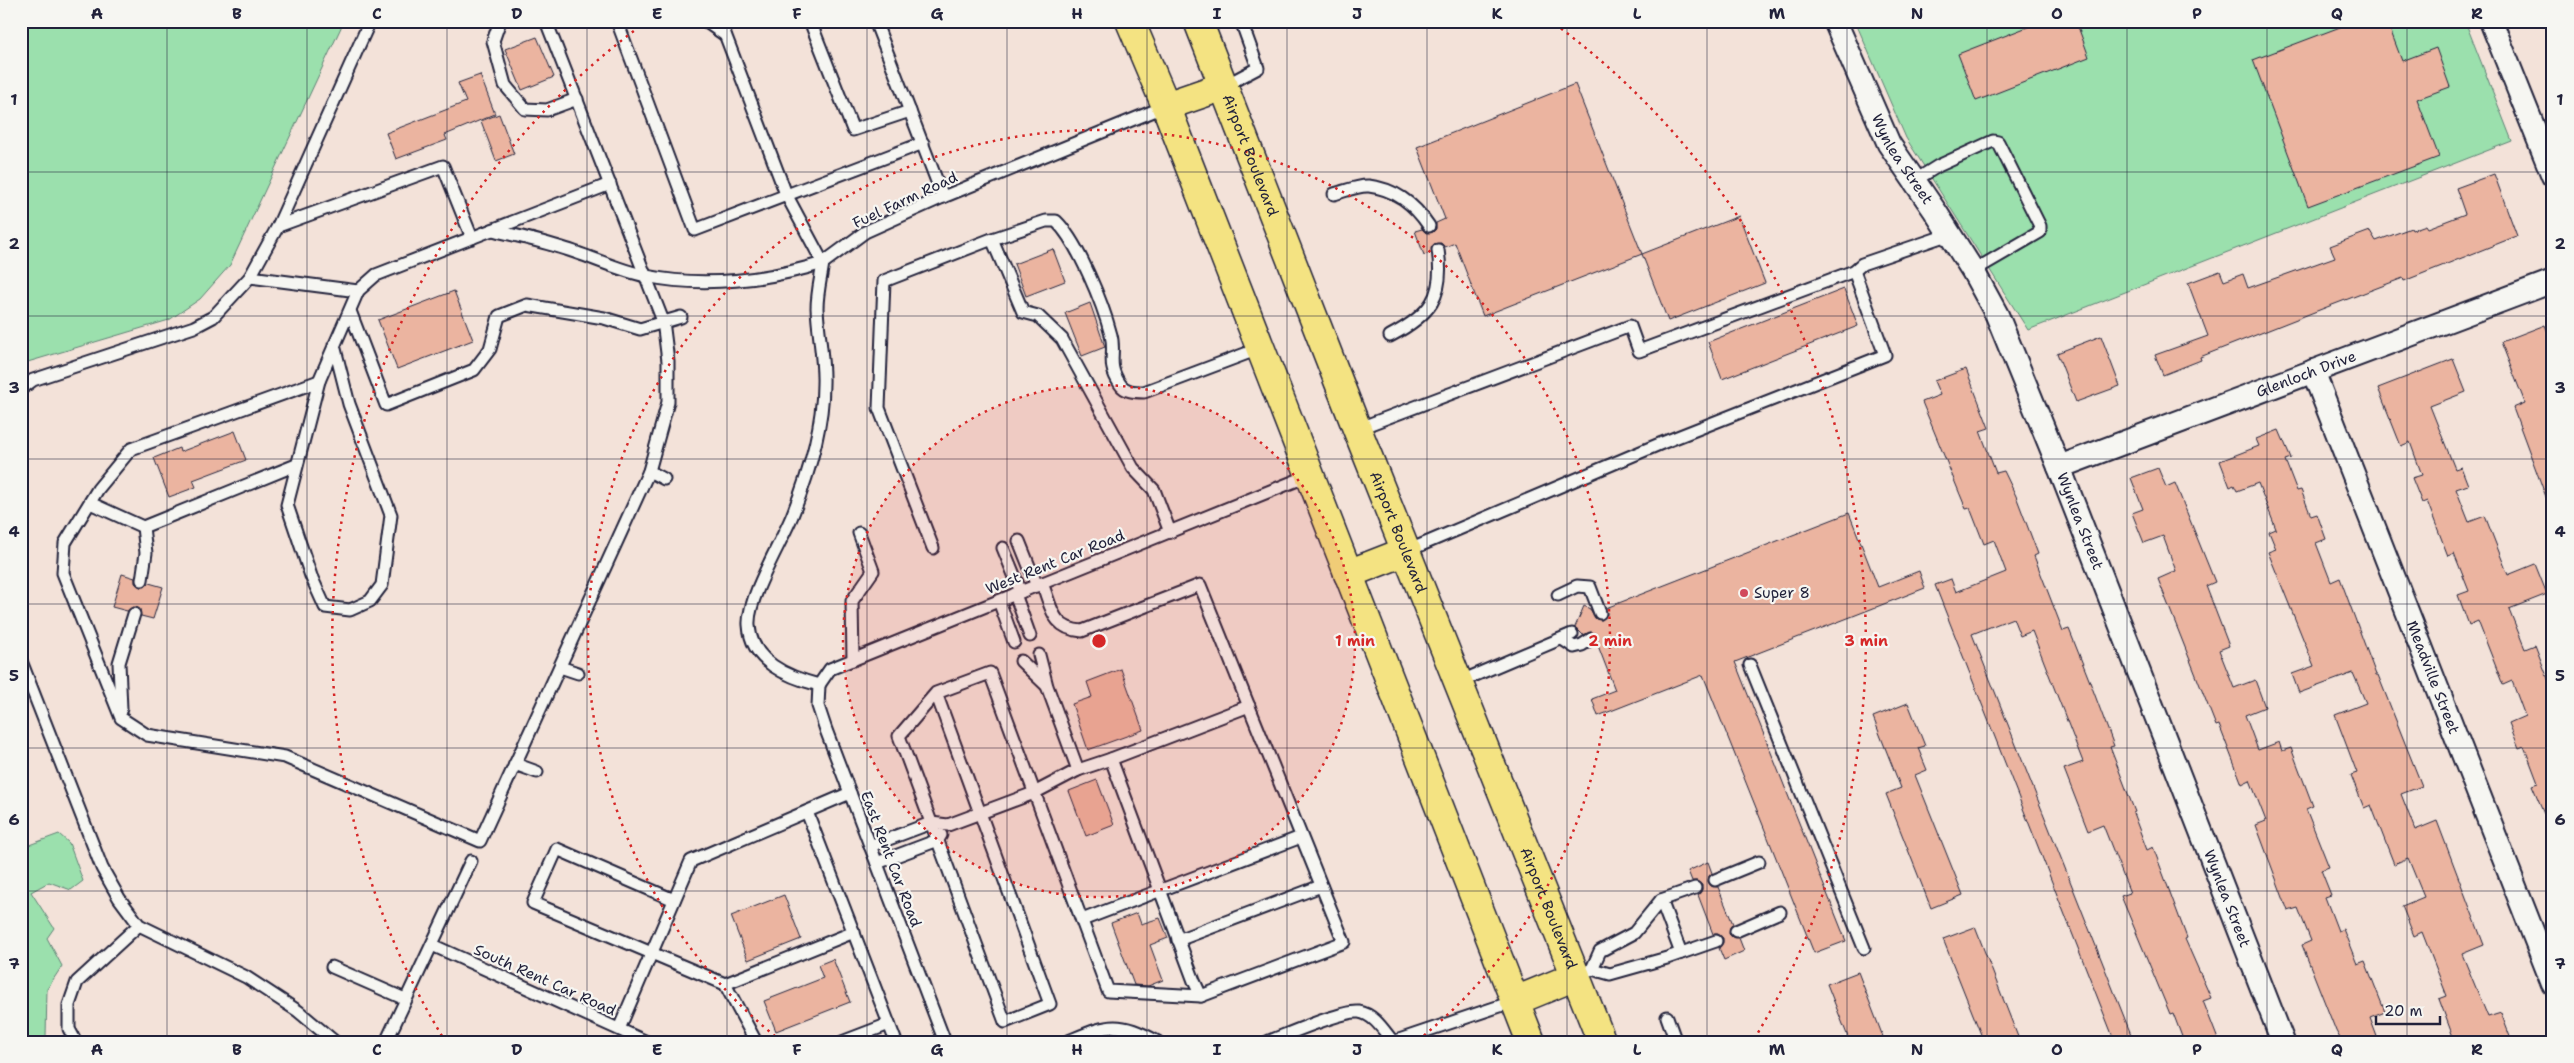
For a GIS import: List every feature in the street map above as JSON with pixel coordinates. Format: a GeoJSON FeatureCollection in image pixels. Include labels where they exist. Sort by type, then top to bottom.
{"type":"FeatureCollection","features":[{"type":"Feature","properties":{"kind":"main road"},"geometry":{"type":"LineString","coordinates":[[1130,21],[1166,106],[1531,1042]]}},
{"type":"Feature","properties":{"kind":"main road","name":"Airport Boulevard"},"geometry":{"type":"LineString","coordinates":[[1198,21],[1357,429],[1459,682],[1584,972],[1602,1042]]}},
{"type":"Feature","properties":{"kind":"main road"},"geometry":{"type":"LineString","coordinates":[[1166,106],[1224,86]]}},
{"type":"Feature","properties":{"kind":"main road"},"geometry":{"type":"LineString","coordinates":[[1348,574],[1407,551]]}},
{"type":"Feature","properties":{"kind":"main road"},"geometry":{"type":"LineString","coordinates":[[1515,1001],[1584,972]]}},
{"type":"Feature","properties":{"kind":"street","name":"Wynlea Street"},"geometry":{"type":"LineString","coordinates":[[1835,21],[1889,144],[1950,234],[1997,315],[2059,467],[2283,1042]]}},
{"type":"Feature","properties":{"kind":"street"},"geometry":{"type":"LineString","coordinates":[[2491,21],[2553,176]]}},
{"type":"Feature","properties":{"kind":"street","name":"Glenloch Drive"},"geometry":{"type":"LineString","coordinates":[[2059,467],[2553,280]]}},
{"type":"Feature","properties":{"kind":"street","name":"Meadville Street"},"geometry":{"type":"LineString","coordinates":[[2313,371],[2553,984]]}},
{"type":"Feature","properties":{"kind":"lane"},"geometry":{"type":"LineString","coordinates":[[21,389],[33,380],[194,327],[213,317],[250,278],[278,226],[370,21]]}},
{"type":"Feature","properties":{"kind":"lane"},"geometry":{"type":"LineString","coordinates":[[500,21],[493,41],[505,85],[525,109],[548,110],[577,100]]}},
{"type":"Feature","properties":{"kind":"lane"},"geometry":{"type":"LineString","coordinates":[[319,381],[131,449],[90,503],[65,543],[63,573],[122,718],[147,735],[285,757],[480,841],[649,471],[668,402],[668,361],[663,321],[546,21]]}},
{"type":"Feature","properties":{"kind":"lane"},"geometry":{"type":"LineString","coordinates":[[617,21],[695,230],[923,143]]}},
{"type":"Feature","properties":{"kind":"lane"},"geometry":{"type":"LineString","coordinates":[[705,21],[725,35]]}},
{"type":"Feature","properties":{"kind":"lane"},"geometry":{"type":"LineString","coordinates":[[720,21],[786,194],[823,263],[817,306],[824,384],[817,440],[792,515],[750,608],[748,626],[754,644],[763,659],[776,670],[796,679],[818,685]]}},
{"type":"Feature","properties":{"kind":"lane"},"geometry":{"type":"LineString","coordinates":[[725,35],[731,21]]}},
{"type":"Feature","properties":{"kind":"lane"},"geometry":{"type":"LineString","coordinates":[[810,21],[853,130],[910,112]]}},
{"type":"Feature","properties":{"kind":"lane"},"geometry":{"type":"LineString","coordinates":[[875,21],[943,197]]}},
{"type":"Feature","properties":{"kind":"lane"},"geometry":{"type":"LineString","coordinates":[[1224,86],[1258,68],[1241,21]]}},
{"type":"Feature","properties":{"kind":"lane","name":"Fuel Farm Road"},"geometry":{"type":"LineString","coordinates":[[492,230],[558,246],[646,276],[699,280],[744,280],[785,275],[823,263],[865,232],[943,197],[1166,106]]}},
{"type":"Feature","properties":{"kind":"lane"},"geometry":{"type":"LineString","coordinates":[[1914,181],[1938,166],[1993,141],[1998,142],[2040,226],[2040,232],[1973,271]]}},
{"type":"Feature","properties":{"kind":"lane"},"geometry":{"type":"LineString","coordinates":[[278,226],[443,166],[472,238]]}},
{"type":"Feature","properties":{"kind":"lane"},"geometry":{"type":"LineString","coordinates":[[334,345],[349,404],[391,514],[382,585],[370,602],[350,610],[325,607],[311,576],[287,505],[319,381],[334,345],[350,311],[358,291],[376,275],[610,184]]}},
{"type":"Feature","properties":{"kind":"lane"},"geometry":{"type":"LineString","coordinates":[[1334,194],[1368,186],[1396,194],[1418,210],[1429,226]]}},
{"type":"Feature","properties":{"kind":"lane"},"geometry":{"type":"LineString","coordinates":[[933,548],[879,408],[884,281],[992,238],[1046,221],[1056,221],[1066,230],[1092,284],[1112,337],[1111,363],[1120,385],[1132,392],[1144,392],[1261,348]]}},
{"type":"Feature","properties":{"kind":"lane"},"geometry":{"type":"LineString","coordinates":[[1357,429],[1630,326],[1639,351],[1854,271],[1862,264],[1950,234]]}},
{"type":"Feature","properties":{"kind":"lane"},"geometry":{"type":"LineString","coordinates":[[992,238],[1023,312],[1038,316],[1062,339],[1133,468],[1154,490],[1170,532]]}},
{"type":"Feature","properties":{"kind":"lane"},"geometry":{"type":"LineString","coordinates":[[1390,336],[1413,324],[1428,310],[1439,290],[1441,269],[1438,250]]}},
{"type":"Feature","properties":{"kind":"lane"},"geometry":{"type":"LineString","coordinates":[[1407,551],[1662,443],[1884,355],[1854,271]]}},
{"type":"Feature","properties":{"kind":"lane"},"geometry":{"type":"LineString","coordinates":[[250,278],[358,291]]}},
{"type":"Feature","properties":{"kind":"lane"},"geometry":{"type":"LineString","coordinates":[[350,311],[386,405],[474,370],[490,349],[500,316],[527,305],[596,316],[640,329],[681,317]]}},
{"type":"Feature","properties":{"kind":"lane"},"geometry":{"type":"LineString","coordinates":[[90,503],[143,526],[296,465]]}},
{"type":"Feature","properties":{"kind":"lane"},"geometry":{"type":"LineString","coordinates":[[649,471],[664,478]]}},
{"type":"Feature","properties":{"kind":"lane","name":"West Rent Car Road"},"geometry":{"type":"LineString","coordinates":[[818,685],[830,669],[1310,475]]}},
{"type":"Feature","properties":{"kind":"lane"},"geometry":{"type":"LineString","coordinates":[[142,580],[146,553],[143,526]]}},
{"type":"Feature","properties":{"kind":"lane"},"geometry":{"type":"LineString","coordinates":[[853,660],[852,601],[873,571],[858,532]]}},
{"type":"Feature","properties":{"kind":"lane"},"geometry":{"type":"LineString","coordinates":[[936,693],[1050,1004],[1005,1022],[899,736],[936,693],[990,674],[1108,991],[1201,996],[1344,942],[1200,585],[1082,631],[1069,630],[1058,624],[1019,542]]}},
{"type":"Feature","properties":{"kind":"lane"},"geometry":{"type":"LineString","coordinates":[[1003,548],[1030,636]]}},
{"type":"Feature","properties":{"kind":"lane"},"geometry":{"type":"LineString","coordinates":[[1558,595],[1577,586],[1590,586],[1600,613]]}},
{"type":"Feature","properties":{"kind":"lane"},"geometry":{"type":"LineString","coordinates":[[999,601],[1014,642]]}},
{"type":"Feature","properties":{"kind":"lane"},"geometry":{"type":"LineString","coordinates":[[122,718],[119,663],[134,614]]}},
{"type":"Feature","properties":{"kind":"lane"},"geometry":{"type":"LineString","coordinates":[[1459,682],[1567,636],[1574,647],[1582,645],[1591,639]]}},
{"type":"Feature","properties":{"kind":"lane"},"geometry":{"type":"LineString","coordinates":[[1039,655],[1047,686],[1078,770]]}},
{"type":"Feature","properties":{"kind":"lane"},"geometry":{"type":"LineString","coordinates":[[21,660],[102,868],[119,898],[139,926],[246,977],[298,1011],[336,1042]]}},
{"type":"Feature","properties":{"kind":"lane"},"geometry":{"type":"LineString","coordinates":[[1021,661],[1047,686]]}},
{"type":"Feature","properties":{"kind":"lane"},"geometry":{"type":"LineString","coordinates":[[1750,665],[1864,948]]}},
{"type":"Feature","properties":{"kind":"lane"},"geometry":{"type":"LineString","coordinates":[[560,667],[578,673]]}},
{"type":"Feature","properties":{"kind":"lane","name":"East Rent Car Road"},"geometry":{"type":"LineString","coordinates":[[818,685],[818,706],[945,1042]]}},
{"type":"Feature","properties":{"kind":"lane"},"geometry":{"type":"LineString","coordinates":[[870,846],[931,823],[948,825],[980,814],[1034,793],[1078,770],[1249,706]]}},
{"type":"Feature","properties":{"kind":"lane"},"geometry":{"type":"LineString","coordinates":[[1111,758],[1178,940],[1201,996]]}},
{"type":"Feature","properties":{"kind":"lane"},"geometry":{"type":"LineString","coordinates":[[516,764],[537,772]]}},
{"type":"Feature","properties":{"kind":"lane"},"geometry":{"type":"LineString","coordinates":[[619,1029],[691,861],[850,793]]}},
{"type":"Feature","properties":{"kind":"lane"},"geometry":{"type":"LineString","coordinates":[[807,812],[896,1042]]}},
{"type":"Feature","properties":{"kind":"lane"},"geometry":{"type":"LineString","coordinates":[[877,863],[938,840],[948,825]]}},
{"type":"Feature","properties":{"kind":"lane"},"geometry":{"type":"LineString","coordinates":[[1082,920],[1301,836]]}},
{"type":"Feature","properties":{"kind":"lane"},"geometry":{"type":"LineString","coordinates":[[674,900],[557,849],[533,903],[725,984],[756,1042]]}},
{"type":"Feature","properties":{"kind":"lane"},"geometry":{"type":"LineString","coordinates":[[386,1042],[470,861]]}},
{"type":"Feature","properties":{"kind":"lane"},"geometry":{"type":"LineString","coordinates":[[1715,880],[1759,862]]}},
{"type":"Feature","properties":{"kind":"lane"},"geometry":{"type":"LineString","coordinates":[[1178,940],[1321,886]]}},
{"type":"Feature","properties":{"kind":"lane"},"geometry":{"type":"LineString","coordinates":[[1584,972],[1600,951],[1634,934],[1661,900],[1695,888]]}},
{"type":"Feature","properties":{"kind":"lane"},"geometry":{"type":"LineString","coordinates":[[1661,900],[1681,953]]}},
{"type":"Feature","properties":{"kind":"lane"},"geometry":{"type":"LineString","coordinates":[[1736,931],[1780,912]]}},
{"type":"Feature","properties":{"kind":"lane"},"geometry":{"type":"LineString","coordinates":[[76,1042],[69,1029],[69,1005],[76,982],[139,926]]}},
{"type":"Feature","properties":{"kind":"lane"},"geometry":{"type":"LineString","coordinates":[[725,984],[854,932]]}},
{"type":"Feature","properties":{"kind":"lane"},"geometry":{"type":"LineString","coordinates":[[1584,972],[1610,974],[1716,941]]}},
{"type":"Feature","properties":{"kind":"lane","name":"South Rent Car Road"},"geometry":{"type":"LineString","coordinates":[[432,945],[647,1042]]}},
{"type":"Feature","properties":{"kind":"lane"},"geometry":{"type":"LineString","coordinates":[[332,967],[405,999]]}},
{"type":"Feature","properties":{"kind":"lane"},"geometry":{"type":"LineString","coordinates":[[1267,1042],[1341,1015],[1359,1012],[1375,1020],[1393,1042],[1515,1001]]}},
{"type":"Feature","properties":{"kind":"lane"},"geometry":{"type":"LineString","coordinates":[[1667,1017],[1676,1042]]}},
{"type":"Feature","properties":{"kind":"lane"},"geometry":{"type":"LineString","coordinates":[[842,1042],[889,1024]]}},
{"type":"Feature","properties":{"kind":"lane"},"geometry":{"type":"LineString","coordinates":[[1066,1042],[1104,1026],[1122,1025],[1158,1042]]}},
{"type":"Feature","properties":{"kind":"green space"},"geometry":{"type":"Polygon","coordinates":[[[21,21],[344,21],[230,265],[200,299],[169,320],[21,364],[21,21]]]}},
{"type":"Feature","properties":{"kind":"green space"},"geometry":{"type":"Polygon","coordinates":[[[1855,21],[2465,21],[2512,141],[2028,330],[1906,138],[1855,21]]]}},
{"type":"Feature","properties":{"kind":"green space"},"geometry":{"type":"Polygon","coordinates":[[[59,834],[69,843],[83,881],[71,890],[49,882],[31,892],[54,928],[47,938],[62,966],[47,989],[46,1037],[49,1042],[21,1042],[21,848],[59,834]]]}},
{"type":"Feature","properties":{"kind":"building"},"geometry":{"type":"Polygon","coordinates":[[[2043,21],[2076,21],[2089,57],[1976,101],[1958,54],[2043,21]]]}},
{"type":"Feature","properties":{"kind":"building"},"geometry":{"type":"Polygon","coordinates":[[[2356,21],[2387,21],[2402,61],[2436,48],[2450,87],[2417,99],[2439,157],[2308,206],[2253,60],[2356,21]]]}},
{"type":"Feature","properties":{"kind":"building"},"geometry":{"type":"Polygon","coordinates":[[[537,37],[554,77],[522,90],[505,49],[537,37]]]}},
{"type":"Feature","properties":{"kind":"building"},"geometry":{"type":"Polygon","coordinates":[[[480,75],[495,114],[445,135],[447,140],[396,159],[386,133],[466,102],[458,83],[480,75]]]}},
{"type":"Feature","properties":{"kind":"building"},"geometry":{"type":"Polygon","coordinates":[[[1575,84],[1642,254],[1483,316],[1455,243],[1445,247],[1441,243],[1434,244],[1431,253],[1424,255],[1415,231],[1422,229],[1426,233],[1433,232],[1436,229],[1436,223],[1445,219],[1417,147],[1575,84]]]}},
{"type":"Feature","properties":{"kind":"building"},"geometry":{"type":"Polygon","coordinates":[[[499,114],[514,154],[496,161],[481,121],[499,114]]]}},
{"type":"Feature","properties":{"kind":"building"},"geometry":{"type":"Polygon","coordinates":[[[2494,174],[2517,236],[2404,281],[2403,278],[2327,307],[2200,357],[2201,360],[2163,375],[2155,355],[2208,336],[2188,283],[2220,271],[2224,281],[2243,274],[2248,288],[2335,257],[2330,246],[2370,231],[2376,241],[2411,228],[2412,230],[2426,225],[2428,228],[2465,214],[2456,188],[2494,174]]]}},
{"type":"Feature","properties":{"kind":"building"},"geometry":{"type":"Polygon","coordinates":[[[1739,216],[1765,283],[1668,321],[1642,254],[1739,216]]]}},
{"type":"Feature","properties":{"kind":"building"},"geometry":{"type":"Polygon","coordinates":[[[1053,249],[1065,281],[1026,296],[1014,264],[1053,249]]]}},
{"type":"Feature","properties":{"kind":"building"},"geometry":{"type":"Polygon","coordinates":[[[1844,289],[1858,326],[1722,379],[1708,342],[1844,289]]]}},
{"type":"Feature","properties":{"kind":"building"},"geometry":{"type":"Polygon","coordinates":[[[454,291],[473,340],[397,369],[378,320],[454,291]]]}},
{"type":"Feature","properties":{"kind":"building"},"geometry":{"type":"Polygon","coordinates":[[[1090,303],[1105,347],[1082,356],[1065,313],[1090,303]]]}},
{"type":"Feature","properties":{"kind":"building"},"geometry":{"type":"Polygon","coordinates":[[[2545,325],[2553,345],[2552,513],[2513,408],[2525,403],[2501,342],[2545,325]]]}},
{"type":"Feature","properties":{"kind":"building"},"geometry":{"type":"Polygon","coordinates":[[[2101,336],[2120,386],[2076,402],[2057,353],[2101,336]]]}},
{"type":"Feature","properties":{"kind":"building"},"geometry":{"type":"Polygon","coordinates":[[[2453,359],[2466,392],[2430,406],[2455,469],[2461,467],[2468,485],[2456,489],[2469,522],[2485,516],[2508,575],[2535,564],[2547,594],[2509,609],[2525,649],[2535,645],[2553,692],[2553,834],[2532,785],[2538,783],[2524,746],[2519,748],[2509,723],[2525,716],[2512,681],[2503,685],[2478,621],[2469,625],[2458,595],[2469,591],[2454,553],[2448,556],[2427,501],[2422,503],[2412,478],[2422,475],[2410,442],[2401,446],[2378,388],[2453,359]]]}},
{"type":"Feature","properties":{"kind":"building"},"geometry":{"type":"Polygon","coordinates":[[[1966,369],[1989,428],[1980,431],[1996,473],[2004,471],[2016,496],[2038,554],[2034,556],[2063,631],[2069,629],[2090,682],[2114,746],[2110,747],[2135,812],[2133,813],[2147,850],[2153,847],[2187,938],[2185,939],[2211,998],[2203,1001],[2219,1042],[2184,1042],[2173,1013],[2170,1014],[2121,896],[2130,893],[2103,825],[2088,831],[2064,769],[2083,762],[2032,631],[2020,636],[2013,618],[1972,634],[2134,1042],[2115,1042],[1935,585],[1951,579],[1956,592],[2006,572],[1994,540],[1984,544],[1970,508],[1966,509],[1922,402],[1940,395],[1934,381],[1966,369]]]}},
{"type":"Feature","properties":{"kind":"building"},"geometry":{"type":"Polygon","coordinates":[[[2279,430],[2291,458],[2285,460],[2297,491],[2301,490],[2311,516],[2317,514],[2326,539],[2316,543],[2331,582],[2340,578],[2376,675],[2378,675],[2422,786],[2401,794],[2415,830],[2437,821],[2484,945],[2462,954],[2488,1017],[2501,1013],[2512,1042],[2455,1042],[2439,999],[2447,996],[2422,932],[2414,936],[2402,906],[2424,897],[2408,858],[2394,864],[2371,805],[2364,808],[2351,775],[2357,773],[2335,715],[2366,703],[2353,673],[2299,693],[2292,674],[2314,666],[2268,552],[2276,549],[2269,532],[2276,529],[2258,483],[2237,491],[2234,485],[2230,487],[2220,461],[2259,446],[2256,439],[2279,430]]]}},
{"type":"Feature","properties":{"kind":"building"},"geometry":{"type":"Polygon","coordinates":[[[235,431],[246,460],[193,480],[196,487],[169,497],[154,458],[179,448],[180,452],[235,431]]]}},
{"type":"Feature","properties":{"kind":"building"},"geometry":{"type":"Polygon","coordinates":[[[2158,468],[2166,487],[2175,483],[2215,582],[2206,586],[2229,646],[2219,650],[2234,688],[2255,680],[2265,707],[2245,715],[2258,750],[2279,742],[2282,751],[2291,748],[2313,806],[2306,809],[2329,867],[2321,870],[2331,895],[2325,897],[2338,931],[2343,929],[2357,964],[2365,961],[2385,1012],[2370,1018],[2379,1042],[2342,1042],[2336,1031],[2302,945],[2311,941],[2298,908],[2288,911],[2256,825],[2266,821],[2250,780],[2242,784],[2219,725],[2216,726],[2158,579],[2176,571],[2163,536],[2144,543],[2132,513],[2143,509],[2131,478],[2158,468]]]}},
{"type":"Feature","properties":{"kind":"building"},"geometry":{"type":"Polygon","coordinates":[[[1849,513],[1878,587],[1919,571],[1925,588],[1735,662],[1846,941],[1814,953],[1703,675],[1598,716],[1592,699],[1615,690],[1597,643],[1597,635],[1591,632],[1583,635],[1575,627],[1584,606],[1590,609],[1596,619],[1602,620],[1607,615],[1606,608],[1849,513]]]}},
{"type":"Feature","properties":{"kind":"building"},"geometry":{"type":"Polygon","coordinates":[[[122,574],[135,578],[135,583],[140,587],[145,587],[149,583],[163,587],[153,619],[141,616],[140,609],[136,607],[127,611],[112,607],[122,574]]]}},
{"type":"Feature","properties":{"kind":"building"},"geometry":{"type":"Polygon","coordinates":[[[1121,669],[1143,730],[1088,750],[1072,704],[1092,697],[1087,682],[1121,669]]]}},
{"type":"Feature","properties":{"kind":"building"},"geometry":{"type":"Polygon","coordinates":[[[1908,703],[1925,746],[1918,748],[1927,770],[1915,775],[1963,895],[1931,908],[1886,794],[1901,788],[1873,717],[1908,703]]]}},
{"type":"Feature","properties":{"kind":"building"},"geometry":{"type":"Polygon","coordinates":[[[1097,780],[1114,825],[1086,836],[1069,791],[1097,780]]]}},
{"type":"Feature","properties":{"kind":"building"},"geometry":{"type":"Polygon","coordinates":[[[1708,862],[1712,873],[1709,876],[1708,882],[1711,886],[1718,887],[1733,924],[1730,927],[1729,934],[1732,937],[1739,938],[1744,951],[1724,960],[1719,948],[1723,943],[1723,938],[1718,934],[1713,934],[1698,895],[1702,890],[1702,885],[1697,881],[1692,881],[1688,871],[1708,862]]]}},
{"type":"Feature","properties":{"kind":"building"},"geometry":{"type":"Polygon","coordinates":[[[784,895],[801,939],[748,960],[731,916],[784,895]]]}},
{"type":"Feature","properties":{"kind":"building"},"geometry":{"type":"Polygon","coordinates":[[[1137,913],[1141,924],[1160,918],[1168,938],[1150,945],[1163,980],[1148,986],[1134,985],[1111,923],[1137,913]]]}},
{"type":"Feature","properties":{"kind":"building"},"geometry":{"type":"Polygon","coordinates":[[[1975,927],[2020,1042],[1984,1042],[1943,939],[1975,927]]]}},
{"type":"Feature","properties":{"kind":"building"},"geometry":{"type":"Polygon","coordinates":[[[833,959],[850,1002],[776,1031],[764,1001],[823,978],[818,965],[833,959]]]}},
{"type":"Feature","properties":{"kind":"building"},"geometry":{"type":"Polygon","coordinates":[[[1858,972],[1885,1042],[1850,1042],[1827,984],[1858,972]]]}},
{"type":"Feature","properties":{"kind":"place","name":"Super 8"},"geometry":{"type":"Point","coordinates":[1744,593]}}]}
